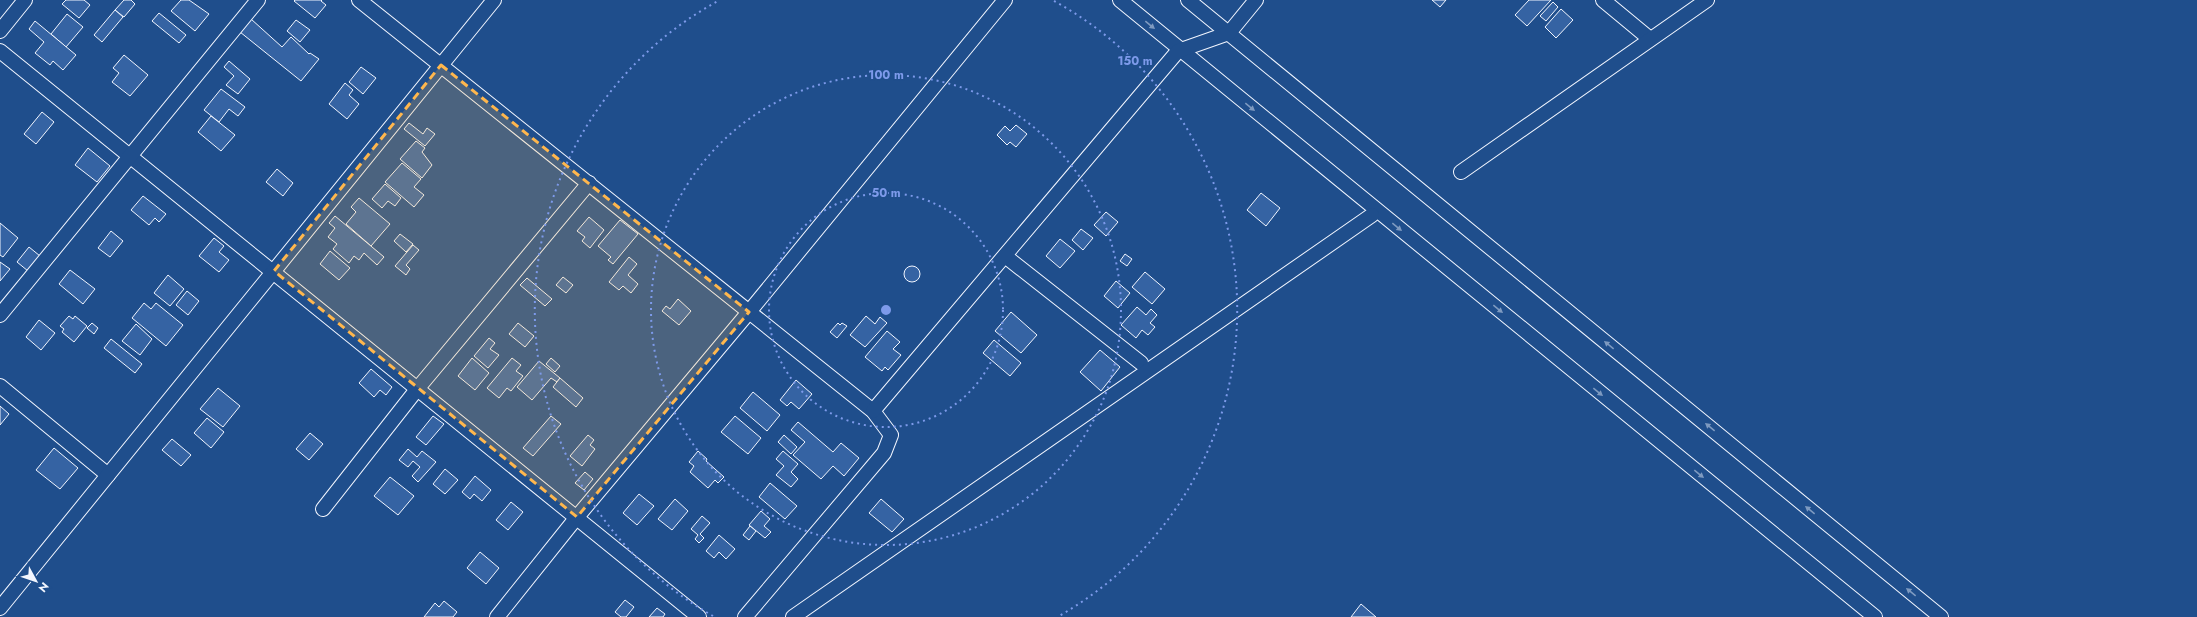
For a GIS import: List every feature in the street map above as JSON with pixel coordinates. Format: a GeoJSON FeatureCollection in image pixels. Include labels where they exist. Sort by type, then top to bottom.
{"type":"FeatureCollection","features":[{"type":"Feature","properties":{"kind":"street"},"geometry":{"type":"LineString","coordinates":[[0,31],[25,0]]}},
{"type":"Feature","properties":{"kind":"street"},"geometry":{"type":"LineString","coordinates":[[0,316],[258,0]]}},
{"type":"Feature","properties":{"kind":"street"},"geometry":{"type":"LineString","coordinates":[[359,0],[873,411],[891,435],[884,453],[745,617]]}},
{"type":"Feature","properties":{"kind":"street"},"geometry":{"type":"LineString","coordinates":[[0,608],[494,0]]}},
{"type":"Feature","properties":{"kind":"street"},"geometry":{"type":"LineString","coordinates":[[497,617],[577,517],[749,312],[1005,0]]}},
{"type":"Feature","properties":{"kind":"street"},"geometry":{"type":"LineString","coordinates":[[1120,0],[1875,617]]}},
{"type":"Feature","properties":{"kind":"street"},"geometry":{"type":"LineString","coordinates":[[1188,0],[1941,617]]}},
{"type":"Feature","properties":{"kind":"street"},"geometry":{"type":"LineString","coordinates":[[873,411],[1181,50],[1229,33],[1256,0]]}},
{"type":"Feature","properties":{"kind":"street"},"geometry":{"type":"LineString","coordinates":[[1603,0],[1650,39]]}},
{"type":"Feature","properties":{"kind":"street"},"geometry":{"type":"LineString","coordinates":[[1462,172],[1707,0]]}},
{"type":"Feature","properties":{"kind":"street"},"geometry":{"type":"LineString","coordinates":[[0,51],[130,157],[274,271],[699,617]]}},
{"type":"Feature","properties":{"kind":"street"},"geometry":{"type":"LineString","coordinates":[[323,509],[418,388],[589,183]]}},
{"type":"Feature","properties":{"kind":"street"},"geometry":{"type":"LineString","coordinates":[[793,617],[1372,215]]}},
{"type":"Feature","properties":{"kind":"street"},"geometry":{"type":"LineString","coordinates":[[1005,256],[1140,363]]}},
{"type":"Feature","properties":{"kind":"street"},"geometry":{"type":"LineString","coordinates":[[0,386],[108,475]]}},
{"type":"Feature","properties":{"kind":"highlighted area"},"geometry":{"type":"Polygon","coordinates":[[[441,65],[749,312],[577,517],[274,271],[441,65]]]}},
{"type":"Feature","properties":{"kind":"building"},"geometry":{"type":"Polygon","coordinates":[[[66,0],[84,0],[90,5],[79,18],[62,4],[66,0]]]}},
{"type":"Feature","properties":{"kind":"building"},"geometry":{"type":"Polygon","coordinates":[[[124,0],[131,0],[135,4],[124,17],[115,10],[124,0]]]}},
{"type":"Feature","properties":{"kind":"building"},"geometry":{"type":"Polygon","coordinates":[[[181,0],[189,0],[209,14],[195,31],[171,11],[181,0]]]}},
{"type":"Feature","properties":{"kind":"building"},"geometry":{"type":"Polygon","coordinates":[[[322,0],[321,1],[326,5],[315,18],[294,1],[322,0]]]}},
{"type":"Feature","properties":{"kind":"building"},"geometry":{"type":"Polygon","coordinates":[[[1432,0],[1446,0],[1440,7],[1432,0]]]}},
{"type":"Feature","properties":{"kind":"building"},"geometry":{"type":"Polygon","coordinates":[[[1529,0],[1551,0],[1527,26],[1515,15],[1529,0]]]}},
{"type":"Feature","properties":{"kind":"building"},"geometry":{"type":"Polygon","coordinates":[[[1553,2],[1558,7],[1546,21],[1540,16],[1553,2]]]}},
{"type":"Feature","properties":{"kind":"building"},"geometry":{"type":"Polygon","coordinates":[[[1561,9],[1573,20],[1556,38],[1545,27],[1561,9]]]}},
{"type":"Feature","properties":{"kind":"building"},"geometry":{"type":"Polygon","coordinates":[[[115,10],[123,17],[102,42],[94,35],[115,10]]]}},
{"type":"Feature","properties":{"kind":"building"},"geometry":{"type":"Polygon","coordinates":[[[159,13],[186,35],[179,43],[152,21],[159,13]]]}},
{"type":"Feature","properties":{"kind":"building"},"geometry":{"type":"Polygon","coordinates":[[[67,14],[83,27],[66,47],[51,34],[67,14]]]}},
{"type":"Feature","properties":{"kind":"building"},"geometry":{"type":"Polygon","coordinates":[[[251,19],[282,47],[291,37],[309,54],[310,53],[319,59],[301,81],[240,32],[251,19]]]}},
{"type":"Feature","properties":{"kind":"building"},"geometry":{"type":"Polygon","coordinates":[[[296,20],[310,30],[300,42],[287,31],[296,20]]]}},
{"type":"Feature","properties":{"kind":"building"},"geometry":{"type":"Polygon","coordinates":[[[35,21],[76,55],[63,70],[53,61],[50,65],[35,53],[44,42],[29,29],[35,21]]]}},
{"type":"Feature","properties":{"kind":"building"},"geometry":{"type":"Polygon","coordinates":[[[124,55],[148,75],[130,96],[112,82],[119,73],[113,68],[124,55]]]}},
{"type":"Feature","properties":{"kind":"building"},"geometry":{"type":"Polygon","coordinates":[[[229,61],[250,79],[238,94],[226,85],[234,76],[224,67],[229,61]]]}},
{"type":"Feature","properties":{"kind":"building"},"geometry":{"type":"Polygon","coordinates":[[[361,67],[376,78],[363,94],[349,82],[361,67]]]}},
{"type":"Feature","properties":{"kind":"building"},"geometry":{"type":"Polygon","coordinates":[[[345,83],[353,90],[349,95],[359,104],[347,119],[329,104],[345,83]]]}},
{"type":"Feature","properties":{"kind":"building"},"geometry":{"type":"Polygon","coordinates":[[[221,89],[245,107],[238,116],[229,109],[219,122],[204,110],[221,89]]]}},
{"type":"Feature","properties":{"kind":"building"},"geometry":{"type":"Polygon","coordinates":[[[42,112],[54,122],[36,144],[24,134],[42,112]]]}},
{"type":"Feature","properties":{"kind":"building"},"geometry":{"type":"Polygon","coordinates":[[[211,116],[235,135],[221,151],[198,132],[211,116]]]}},
{"type":"Feature","properties":{"kind":"building"},"geometry":{"type":"Polygon","coordinates":[[[409,123],[423,134],[427,128],[435,134],[425,146],[404,129],[409,123]]]}},
{"type":"Feature","properties":{"kind":"building"},"geometry":{"type":"Polygon","coordinates":[[[1016,125],[1027,134],[1016,147],[1010,142],[1007,145],[997,135],[1005,126],[1010,131],[1016,125]]]}},
{"type":"Feature","properties":{"kind":"building"},"geometry":{"type":"Polygon","coordinates":[[[416,141],[425,148],[422,152],[432,165],[422,178],[400,159],[416,141]]]}},
{"type":"Feature","properties":{"kind":"building"},"geometry":{"type":"Polygon","coordinates":[[[88,148],[110,166],[97,182],[75,165],[88,148]]]}},
{"type":"Feature","properties":{"kind":"building"},"geometry":{"type":"Polygon","coordinates":[[[402,163],[421,179],[414,187],[424,195],[414,207],[385,182],[402,163]]]}},
{"type":"Feature","properties":{"kind":"building"},"geometry":{"type":"Polygon","coordinates":[[[277,169],[293,183],[283,196],[266,182],[277,169]]]}},
{"type":"Feature","properties":{"kind":"building"},"geometry":{"type":"Polygon","coordinates":[[[385,184],[401,198],[395,206],[388,201],[382,208],[372,199],[385,184]]]}},
{"type":"Feature","properties":{"kind":"building"},"geometry":{"type":"Polygon","coordinates":[[[1261,193],[1280,208],[1266,226],[1247,210],[1261,193]]]}},
{"type":"Feature","properties":{"kind":"building"},"geometry":{"type":"Polygon","coordinates":[[[143,196],[166,214],[159,222],[155,218],[149,225],[131,210],[143,196]]]}},
{"type":"Feature","properties":{"kind":"building"},"geometry":{"type":"Polygon","coordinates":[[[359,198],[390,224],[371,246],[346,224],[356,212],[351,207],[359,198]]]}},
{"type":"Feature","properties":{"kind":"building"},"geometry":{"type":"Polygon","coordinates":[[[1106,212],[1118,222],[1106,236],[1094,225],[1106,212]]]}},
{"type":"Feature","properties":{"kind":"building"},"geometry":{"type":"Polygon","coordinates":[[[335,216],[384,257],[377,265],[364,253],[359,260],[354,256],[349,263],[333,249],[337,244],[328,237],[335,228],[329,223],[335,216]]]}},
{"type":"Feature","properties":{"kind":"building"},"geometry":{"type":"Polygon","coordinates":[[[589,217],[604,230],[590,248],[582,241],[585,237],[577,231],[589,217]]]}},
{"type":"Feature","properties":{"kind":"building"},"geometry":{"type":"Polygon","coordinates":[[[620,220],[638,234],[613,264],[608,260],[611,257],[598,246],[620,220]]]}},
{"type":"Feature","properties":{"kind":"building"},"geometry":{"type":"Polygon","coordinates":[[[0,223],[18,238],[3,257],[0,255],[0,223]]]}},
{"type":"Feature","properties":{"kind":"building"},"geometry":{"type":"Polygon","coordinates":[[[1081,229],[1093,238],[1083,250],[1072,240],[1081,229]]]}},
{"type":"Feature","properties":{"kind":"building"},"geometry":{"type":"Polygon","coordinates":[[[111,231],[123,241],[110,257],[98,248],[111,231]]]}},
{"type":"Feature","properties":{"kind":"building"},"geometry":{"type":"Polygon","coordinates":[[[400,234],[413,244],[406,252],[394,241],[400,234]]]}},
{"type":"Feature","properties":{"kind":"building"},"geometry":{"type":"Polygon","coordinates":[[[214,238],[224,246],[219,252],[229,260],[219,272],[199,256],[214,238]]]}},
{"type":"Feature","properties":{"kind":"building"},"geometry":{"type":"Polygon","coordinates":[[[1060,239],[1075,251],[1060,268],[1046,256],[1060,239]]]}},
{"type":"Feature","properties":{"kind":"building"},"geometry":{"type":"Polygon","coordinates":[[[413,245],[419,250],[406,265],[410,269],[406,275],[395,266],[413,245]]]}},
{"type":"Feature","properties":{"kind":"building"},"geometry":{"type":"Polygon","coordinates":[[[29,247],[40,256],[28,271],[17,262],[29,247]]]}},
{"type":"Feature","properties":{"kind":"building"},"geometry":{"type":"Polygon","coordinates":[[[330,251],[350,268],[339,280],[320,264],[330,251]]]}},
{"type":"Feature","properties":{"kind":"building"},"geometry":{"type":"Polygon","coordinates":[[[1125,254],[1132,259],[1127,266],[1120,261],[1125,254]]]}},
{"type":"Feature","properties":{"kind":"building"},"geometry":{"type":"Polygon","coordinates":[[[629,257],[637,264],[628,275],[638,284],[631,293],[623,286],[619,290],[609,282],[629,257]]]}},
{"type":"Feature","properties":{"kind":"building"},"geometry":{"type":"Polygon","coordinates":[[[0,262],[10,269],[0,281],[0,262]]]}},
{"type":"Feature","properties":{"kind":"building"},"geometry":{"type":"Polygon","coordinates":[[[909,266],[915,266],[920,271],[918,280],[915,282],[909,282],[904,277],[904,271],[909,266]]]}},
{"type":"Feature","properties":{"kind":"building"},"geometry":{"type":"Polygon","coordinates":[[[70,270],[95,289],[83,304],[59,284],[70,270]]]}},
{"type":"Feature","properties":{"kind":"building"},"geometry":{"type":"Polygon","coordinates":[[[1145,272],[1165,289],[1152,304],[1132,287],[1145,272]]]}},
{"type":"Feature","properties":{"kind":"building"},"geometry":{"type":"Polygon","coordinates":[[[168,275],[184,289],[170,306],[154,293],[168,275]]]}},
{"type":"Feature","properties":{"kind":"building"},"geometry":{"type":"Polygon","coordinates":[[[563,277],[573,285],[566,293],[556,285],[563,277]]]}},
{"type":"Feature","properties":{"kind":"building"},"geometry":{"type":"Polygon","coordinates":[[[527,278],[552,299],[545,306],[520,285],[527,278]]]}},
{"type":"Feature","properties":{"kind":"building"},"geometry":{"type":"Polygon","coordinates":[[[1116,281],[1130,293],[1118,308],[1104,296],[1116,281]]]}},
{"type":"Feature","properties":{"kind":"building"},"geometry":{"type":"Polygon","coordinates":[[[187,291],[199,301],[188,315],[176,305],[187,291]]]}},
{"type":"Feature","properties":{"kind":"building"},"geometry":{"type":"Polygon","coordinates":[[[678,299],[691,311],[679,325],[662,311],[666,306],[670,309],[678,299]]]}},
{"type":"Feature","properties":{"kind":"building"},"geometry":{"type":"Polygon","coordinates":[[[144,303],[151,309],[156,303],[183,325],[166,346],[132,318],[144,303]]]}},
{"type":"Feature","properties":{"kind":"building"},"geometry":{"type":"Polygon","coordinates":[[[1137,307],[1146,315],[1151,309],[1157,315],[1150,323],[1155,327],[1148,335],[1142,330],[1136,338],[1121,325],[1137,307]]]}},
{"type":"Feature","properties":{"kind":"building"},"geometry":{"type":"Polygon","coordinates":[[[1011,312],[1037,335],[1021,353],[995,331],[1011,312]]]}},
{"type":"Feature","properties":{"kind":"building"},"geometry":{"type":"Polygon","coordinates":[[[69,316],[73,319],[75,316],[87,326],[74,342],[62,332],[64,329],[60,326],[69,316]]]}},
{"type":"Feature","properties":{"kind":"building"},"geometry":{"type":"Polygon","coordinates":[[[866,316],[875,324],[880,317],[887,323],[865,347],[850,335],[866,316]]]}},
{"type":"Feature","properties":{"kind":"building"},"geometry":{"type":"Polygon","coordinates":[[[39,320],[55,333],[41,350],[26,337],[39,320]]]}},
{"type":"Feature","properties":{"kind":"building"},"geometry":{"type":"Polygon","coordinates":[[[92,323],[98,328],[94,334],[87,328],[92,323]]]}},
{"type":"Feature","properties":{"kind":"building"},"geometry":{"type":"Polygon","coordinates":[[[518,323],[534,336],[525,347],[509,334],[518,323]]]}},
{"type":"Feature","properties":{"kind":"building"},"geometry":{"type":"Polygon","coordinates":[[[838,323],[840,325],[842,323],[847,326],[837,338],[830,332],[838,323]]]}},
{"type":"Feature","properties":{"kind":"building"},"geometry":{"type":"Polygon","coordinates":[[[136,324],[152,339],[140,355],[122,341],[136,324]]]}},
{"type":"Feature","properties":{"kind":"building"},"geometry":{"type":"Polygon","coordinates":[[[887,331],[900,342],[893,349],[901,355],[888,370],[885,367],[882,371],[865,357],[887,331]]]}},
{"type":"Feature","properties":{"kind":"building"},"geometry":{"type":"Polygon","coordinates":[[[489,338],[495,343],[490,349],[499,355],[488,368],[474,356],[489,338]]]}},
{"type":"Feature","properties":{"kind":"building"},"geometry":{"type":"Polygon","coordinates":[[[111,339],[142,364],[135,373],[104,348],[111,339]]]}},
{"type":"Feature","properties":{"kind":"building"},"geometry":{"type":"Polygon","coordinates":[[[994,340],[1021,363],[1010,376],[983,353],[994,340]]]}},
{"type":"Feature","properties":{"kind":"building"},"geometry":{"type":"Polygon","coordinates":[[[1100,350],[1120,367],[1101,391],[1080,372],[1100,350]]]}},
{"type":"Feature","properties":{"kind":"building"},"geometry":{"type":"Polygon","coordinates":[[[472,358],[489,373],[475,390],[458,376],[472,358]]]}},
{"type":"Feature","properties":{"kind":"building"},"geometry":{"type":"Polygon","coordinates":[[[512,358],[521,365],[516,371],[523,376],[511,391],[507,388],[499,398],[487,388],[512,358]]]}},
{"type":"Feature","properties":{"kind":"building"},"geometry":{"type":"Polygon","coordinates":[[[551,358],[560,366],[555,372],[546,364],[551,358]]]}},
{"type":"Feature","properties":{"kind":"building"},"geometry":{"type":"Polygon","coordinates":[[[539,361],[560,378],[557,382],[551,378],[532,400],[517,387],[539,361]]]}},
{"type":"Feature","properties":{"kind":"building"},"geometry":{"type":"Polygon","coordinates":[[[371,369],[392,387],[386,395],[380,390],[374,397],[359,383],[371,369]]]}},
{"type":"Feature","properties":{"kind":"building"},"geometry":{"type":"Polygon","coordinates":[[[560,378],[583,398],[576,407],[553,387],[560,378]]]}},
{"type":"Feature","properties":{"kind":"building"},"geometry":{"type":"Polygon","coordinates":[[[796,380],[812,394],[799,409],[791,402],[787,406],[780,400],[796,380]]]}},
{"type":"Feature","properties":{"kind":"building"},"geometry":{"type":"Polygon","coordinates":[[[218,388],[240,406],[223,427],[200,409],[218,388]]]}},
{"type":"Feature","properties":{"kind":"building"},"geometry":{"type":"Polygon","coordinates":[[[753,392],[780,415],[767,431],[740,408],[753,392]]]}},
{"type":"Feature","properties":{"kind":"building"},"geometry":{"type":"Polygon","coordinates":[[[0,406],[9,414],[0,425],[0,406]]]}},
{"type":"Feature","properties":{"kind":"building"},"geometry":{"type":"Polygon","coordinates":[[[433,416],[444,424],[426,445],[416,437],[433,416]]]}},
{"type":"Feature","properties":{"kind":"building"},"geometry":{"type":"Polygon","coordinates":[[[551,416],[561,424],[533,456],[523,448],[551,416]]]}},
{"type":"Feature","properties":{"kind":"building"},"geometry":{"type":"Polygon","coordinates":[[[735,416],[761,438],[748,454],[721,432],[735,416]]]}},
{"type":"Feature","properties":{"kind":"building"},"geometry":{"type":"Polygon","coordinates":[[[207,418],[224,432],[211,448],[194,433],[207,418]]]}},
{"type":"Feature","properties":{"kind":"building"},"geometry":{"type":"Polygon","coordinates":[[[798,422],[833,452],[841,443],[859,458],[844,476],[833,466],[821,479],[793,455],[805,442],[791,430],[798,422]]]}},
{"type":"Feature","properties":{"kind":"building"},"geometry":{"type":"Polygon","coordinates":[[[310,433],[323,444],[309,460],[296,449],[310,433]]]}},
{"type":"Feature","properties":{"kind":"building"},"geometry":{"type":"Polygon","coordinates":[[[588,435],[594,440],[590,445],[595,449],[582,466],[570,456],[588,435]]]}},
{"type":"Feature","properties":{"kind":"building"},"geometry":{"type":"Polygon","coordinates":[[[784,435],[797,447],[791,454],[778,442],[784,435]]]}},
{"type":"Feature","properties":{"kind":"building"},"geometry":{"type":"Polygon","coordinates":[[[172,439],[191,455],[181,466],[162,450],[172,439]]]}},
{"type":"Feature","properties":{"kind":"building"},"geometry":{"type":"Polygon","coordinates":[[[54,448],[78,468],[60,489],[36,470],[54,448]]]}},
{"type":"Feature","properties":{"kind":"building"},"geometry":{"type":"Polygon","coordinates":[[[408,449],[417,457],[422,451],[436,462],[418,482],[412,476],[420,467],[413,461],[408,467],[399,460],[408,449]]]}},
{"type":"Feature","properties":{"kind":"building"},"geometry":{"type":"Polygon","coordinates":[[[698,451],[707,459],[706,461],[724,477],[718,483],[715,480],[708,488],[690,472],[694,466],[689,462],[698,451]]]}},
{"type":"Feature","properties":{"kind":"building"},"geometry":{"type":"Polygon","coordinates":[[[783,451],[798,464],[791,472],[798,479],[791,487],[776,475],[784,466],[776,459],[783,451]]]}},
{"type":"Feature","properties":{"kind":"building"},"geometry":{"type":"Polygon","coordinates":[[[445,469],[458,480],[445,494],[433,484],[445,469]]]}},
{"type":"Feature","properties":{"kind":"building"},"geometry":{"type":"Polygon","coordinates":[[[585,472],[593,479],[584,490],[575,483],[585,472]]]}},
{"type":"Feature","properties":{"kind":"building"},"geometry":{"type":"Polygon","coordinates":[[[475,476],[491,490],[482,501],[474,494],[470,499],[462,492],[475,476]]]}},
{"type":"Feature","properties":{"kind":"building"},"geometry":{"type":"Polygon","coordinates":[[[390,477],[414,496],[398,515],[374,496],[390,477]]]}},
{"type":"Feature","properties":{"kind":"building"},"geometry":{"type":"Polygon","coordinates":[[[770,483],[797,506],[785,519],[759,497],[770,483]]]}},
{"type":"Feature","properties":{"kind":"building"},"geometry":{"type":"Polygon","coordinates":[[[639,494],[654,506],[637,525],[623,513],[639,494]]]}},
{"type":"Feature","properties":{"kind":"building"},"geometry":{"type":"Polygon","coordinates":[[[675,499],[688,511],[672,530],[658,519],[675,499]]]}},
{"type":"Feature","properties":{"kind":"building"},"geometry":{"type":"Polygon","coordinates":[[[881,499],[904,519],[892,532],[869,513],[881,499]]]}},
{"type":"Feature","properties":{"kind":"building"},"geometry":{"type":"Polygon","coordinates":[[[511,502],[523,512],[508,530],[496,520],[511,502]]]}},
{"type":"Feature","properties":{"kind":"building"},"geometry":{"type":"Polygon","coordinates":[[[761,511],[770,519],[764,526],[771,532],[765,538],[749,525],[761,511]]]}},
{"type":"Feature","properties":{"kind":"building"},"geometry":{"type":"Polygon","coordinates":[[[702,516],[710,523],[700,534],[704,538],[699,543],[695,539],[698,535],[691,529],[702,516]]]}},
{"type":"Feature","properties":{"kind":"building"},"geometry":{"type":"Polygon","coordinates":[[[750,526],[756,531],[749,540],[743,535],[750,526]]]}},
{"type":"Feature","properties":{"kind":"building"},"geometry":{"type":"Polygon","coordinates":[[[719,535],[735,549],[726,559],[719,552],[714,558],[706,551],[719,535]]]}},
{"type":"Feature","properties":{"kind":"building"},"geometry":{"type":"Polygon","coordinates":[[[480,552],[499,568],[486,584],[467,568],[480,552]]]}},
{"type":"Feature","properties":{"kind":"building"},"geometry":{"type":"Polygon","coordinates":[[[625,600],[634,607],[626,617],[621,617],[615,612],[625,600]]]}},
{"type":"Feature","properties":{"kind":"building"},"geometry":{"type":"Polygon","coordinates":[[[444,601],[457,612],[453,617],[424,617],[435,603],[439,607],[444,601]]]}},
{"type":"Feature","properties":{"kind":"building"},"geometry":{"type":"Polygon","coordinates":[[[1361,604],[1376,617],[1351,617],[1361,604]]]}},
{"type":"Feature","properties":{"kind":"building"},"geometry":{"type":"Polygon","coordinates":[[[657,608],[665,614],[663,617],[649,617],[657,608]]]}}]}
